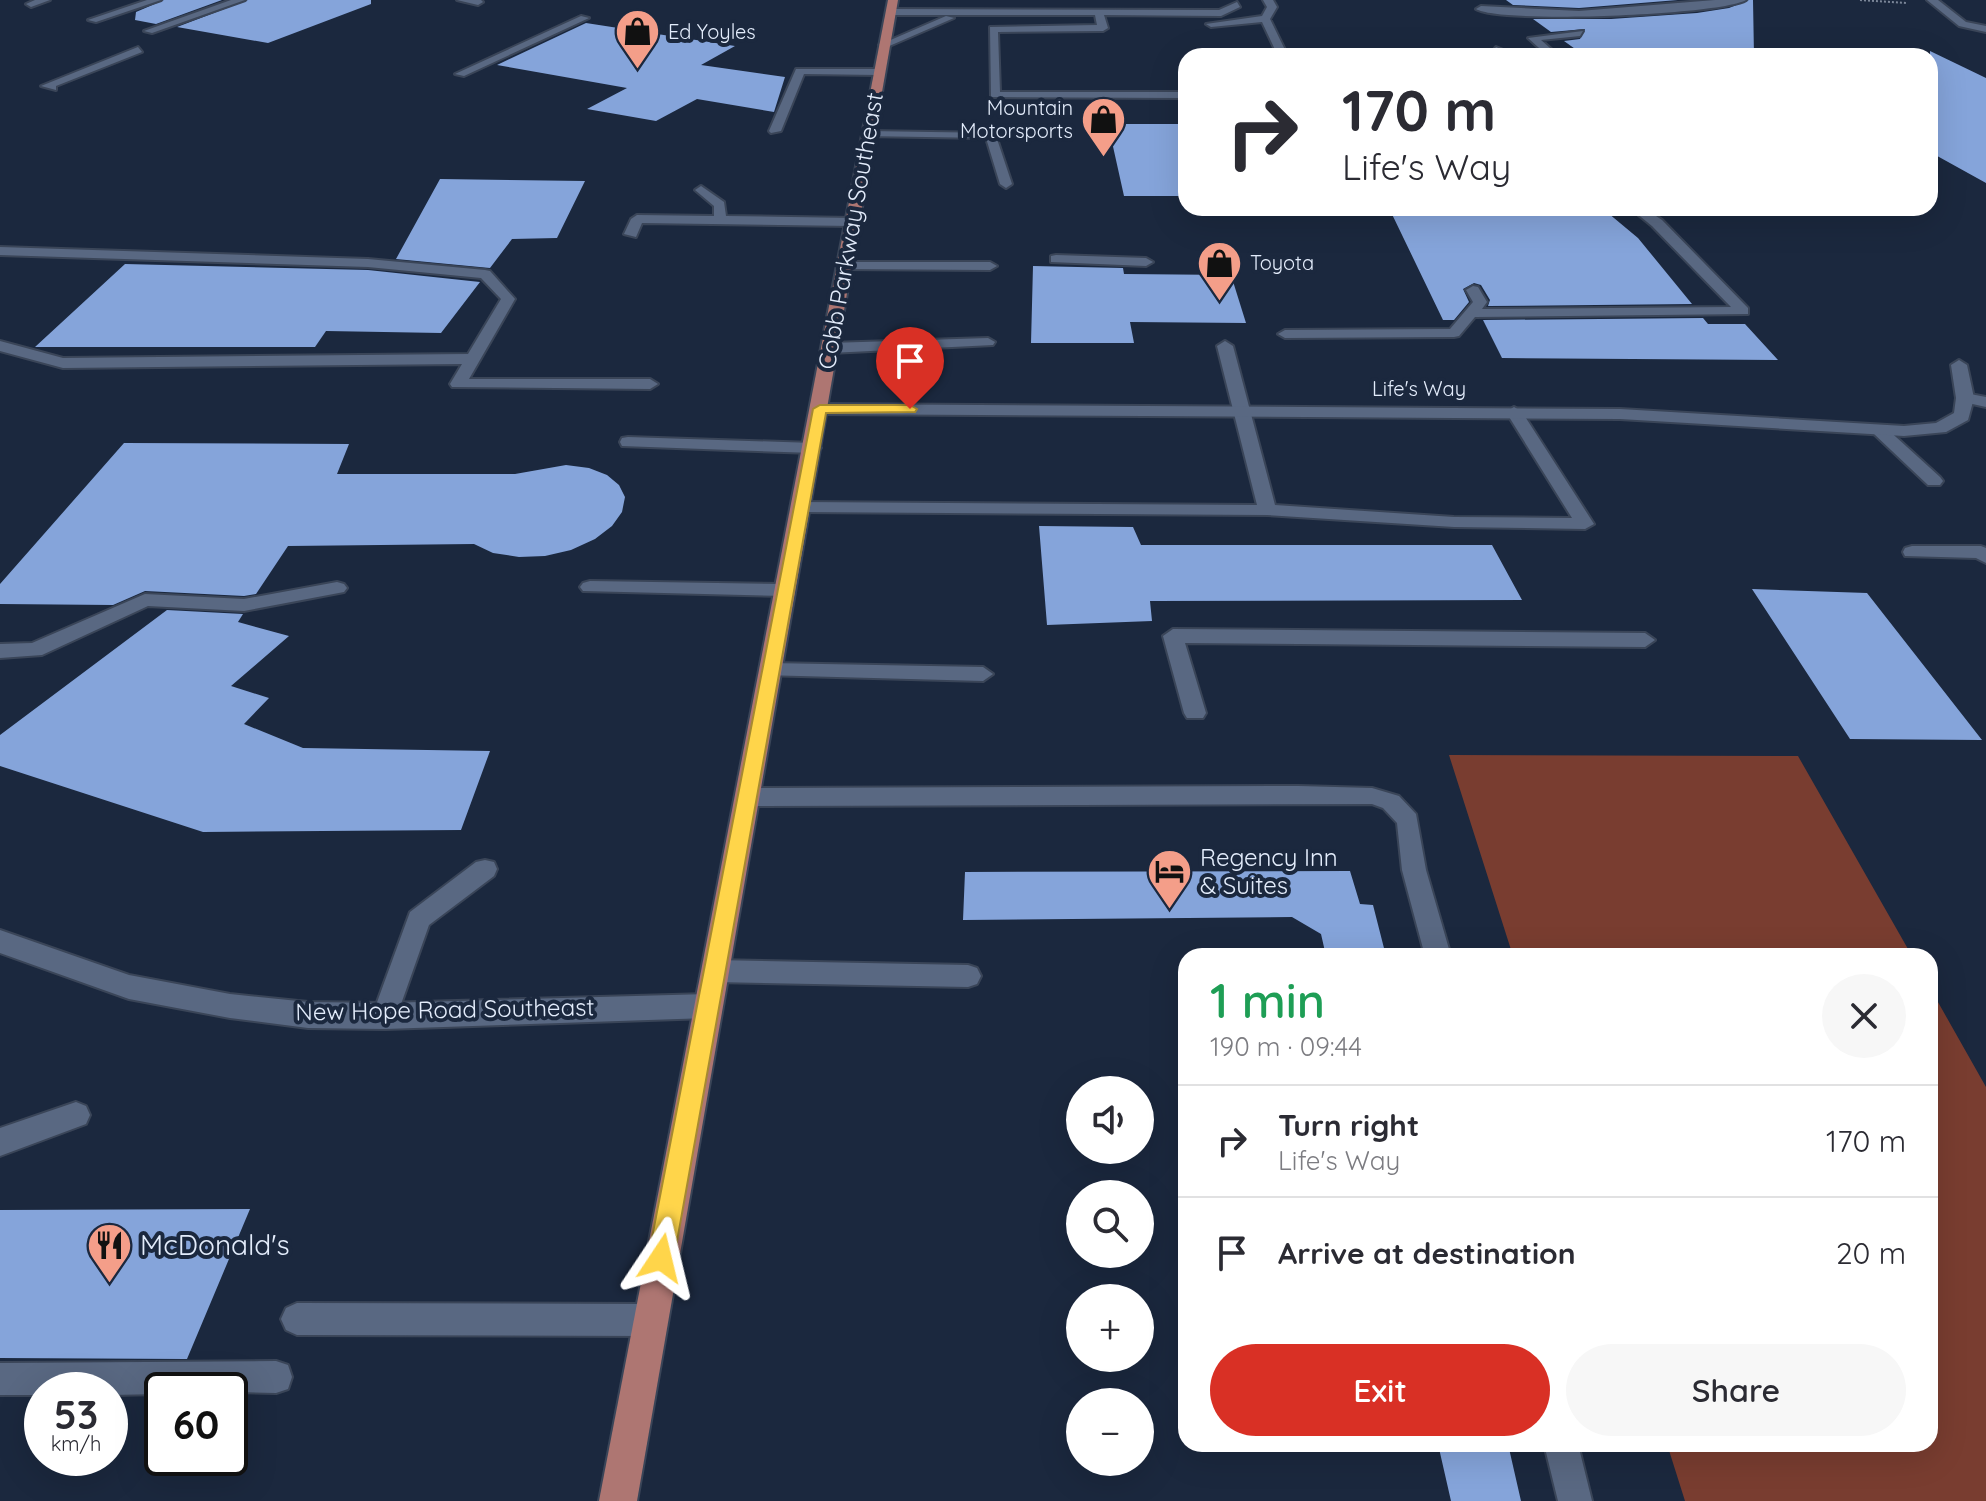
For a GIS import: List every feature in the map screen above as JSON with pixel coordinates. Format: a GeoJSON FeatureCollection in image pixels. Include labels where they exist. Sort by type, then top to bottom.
{"type":"FeatureCollection","features":[{"type":"Feature","properties":{"kind":"main road","name":"Cobb Parkway Southeast"},"geometry":{"type":"LineString","coordinates":[[618,1501],[892,6]]}},
{"type":"Feature","properties":{"kind":"street"},"geometry":{"type":"LineString","coordinates":[[1481,9],[1557,15],[1648,11],[1741,0]]}},
{"type":"Feature","properties":{"kind":"street"},"geometry":{"type":"LineString","coordinates":[[1932,0],[1963,24],[1986,29]]}},
{"type":"Feature","properties":{"kind":"street"},"geometry":{"type":"LineString","coordinates":[[1959,365],[1965,398]]}},
{"type":"Feature","properties":{"kind":"street","name":"Life's Way"},"geometry":{"type":"LineString","coordinates":[[820,409],[1620,414],[1879,430],[1928,430],[1950,425],[1962,416],[1965,398]]}},
{"type":"Feature","properties":{"kind":"street","name":"New Hope Road Southeast"},"geometry":{"type":"LineString","coordinates":[[0,941],[129,987],[230,1006],[308,1015],[385,1016],[708,1006]]}},
{"type":"Feature","properties":{"kind":"lane"},"geometry":{"type":"LineString","coordinates":[[31,4],[45,0]]}},
{"type":"Feature","properties":{"kind":"lane"},"geometry":{"type":"LineString","coordinates":[[126,0],[91,16],[156,0]]}},
{"type":"Feature","properties":{"kind":"lane"},"geometry":{"type":"LineString","coordinates":[[149,31],[240,0]]}},
{"type":"Feature","properties":{"kind":"lane"},"geometry":{"type":"LineString","coordinates":[[462,0],[478,2]]}},
{"type":"Feature","properties":{"kind":"lane"},"geometry":{"type":"LineString","coordinates":[[1045,0],[1045,13]]}},
{"type":"Feature","properties":{"kind":"lane"},"geometry":{"type":"LineString","coordinates":[[1174,0],[1184,13]]}},
{"type":"Feature","properties":{"kind":"lane"},"geometry":{"type":"LineString","coordinates":[[1265,19],[1272,7],[1268,0]]}},
{"type":"Feature","properties":{"kind":"lane"},"geometry":{"type":"LineString","coordinates":[[892,6],[968,13],[1152,14],[1221,13],[1237,5]]}},
{"type":"Feature","properties":{"kind":"lane"},"geometry":{"type":"LineString","coordinates":[[884,45],[936,22],[968,13]]}},
{"type":"Feature","properties":{"kind":"lane"},"geometry":{"type":"LineString","coordinates":[[1099,14],[1103,28],[993,29],[995,95],[1178,95]]}},
{"type":"Feature","properties":{"kind":"lane"},"geometry":{"type":"LineString","coordinates":[[1152,14],[1155,24],[1219,24],[1265,19]]}},
{"type":"Feature","properties":{"kind":"lane"},"geometry":{"type":"LineString","coordinates":[[460,74],[584,18]]}},
{"type":"Feature","properties":{"kind":"lane"},"geometry":{"type":"LineString","coordinates":[[1265,19],[1279,48]]}},
{"type":"Feature","properties":{"kind":"lane"},"geometry":{"type":"LineString","coordinates":[[1545,48],[1533,38],[1580,33]]}},
{"type":"Feature","properties":{"kind":"lane"},"geometry":{"type":"LineString","coordinates":[[52,88],[46,86],[138,50]]}},
{"type":"Feature","properties":{"kind":"lane"},"geometry":{"type":"LineString","coordinates":[[775,131],[800,71],[879,72]]}},
{"type":"Feature","properties":{"kind":"lane"},"geometry":{"type":"LineString","coordinates":[[868,134],[991,135],[1006,184]]}},
{"type":"Feature","properties":{"kind":"lane"},"geometry":{"type":"LineString","coordinates":[[701,190],[720,205],[714,220],[702,234]]}},
{"type":"Feature","properties":{"kind":"lane"},"geometry":{"type":"LineString","coordinates":[[1471,313],[1743,311],[1647,216]]}},
{"type":"Feature","properties":{"kind":"lane"},"geometry":{"type":"LineString","coordinates":[[631,234],[637,219],[852,222]]}},
{"type":"Feature","properties":{"kind":"lane"},"geometry":{"type":"LineString","coordinates":[[0,251],[368,263],[485,274],[508,299],[458,384],[650,384]]}},
{"type":"Feature","properties":{"kind":"lane"},"geometry":{"type":"LineString","coordinates":[[1056,259],[1146,262]]}},
{"type":"Feature","properties":{"kind":"lane"},"geometry":{"type":"LineString","coordinates":[[844,266],[990,266]]}},
{"type":"Feature","properties":{"kind":"lane"},"geometry":{"type":"LineString","coordinates":[[1285,334],[1454,333],[1480,302],[1473,290]]}},
{"type":"Feature","properties":{"kind":"lane"},"geometry":{"type":"LineString","coordinates":[[830,348],[988,342]]}},
{"type":"Feature","properties":{"kind":"lane"},"geometry":{"type":"LineString","coordinates":[[0,346],[63,363],[473,359]]}},
{"type":"Feature","properties":{"kind":"lane"},"geometry":{"type":"LineString","coordinates":[[1225,346],[1267,510]]}},
{"type":"Feature","properties":{"kind":"lane"},"geometry":{"type":"LineString","coordinates":[[1965,398],[1986,402]]}},
{"type":"Feature","properties":{"kind":"lane"},"geometry":{"type":"LineString","coordinates":[[800,507],[1267,510],[1454,522],[1585,524],[1514,412]]}},
{"type":"Feature","properties":{"kind":"lane"},"geometry":{"type":"LineString","coordinates":[[1879,430],[1934,481]]}},
{"type":"Feature","properties":{"kind":"lane"},"geometry":{"type":"LineString","coordinates":[[628,442],[813,448]]}},
{"type":"Feature","properties":{"kind":"lane"},"geometry":{"type":"LineString","coordinates":[[1912,552],[1981,552],[1986,557]]}},
{"type":"Feature","properties":{"kind":"lane"},"geometry":{"type":"LineString","coordinates":[[590,587],[785,590]]}},
{"type":"Feature","properties":{"kind":"lane"},"geometry":{"type":"LineString","coordinates":[[0,651],[35,650],[145,600],[244,605],[337,588]]}},
{"type":"Feature","properties":{"kind":"lane"},"geometry":{"type":"LineString","coordinates":[[1195,713],[1173,636],[1645,640]]}},
{"type":"Feature","properties":{"kind":"lane"},"geometry":{"type":"LineString","coordinates":[[770,670],[983,674]]}},
{"type":"Feature","properties":{"kind":"lane"},"geometry":{"type":"LineString","coordinates":[[747,797],[1372,796],[1391,802],[1408,820],[1414,870],[1436,948]]}},
{"type":"Feature","properties":{"kind":"lane"},"geometry":{"type":"LineString","coordinates":[[385,1016],[419,919],[485,869]]}},
{"type":"Feature","properties":{"kind":"lane"},"geometry":{"type":"LineString","coordinates":[[715,971],[968,976]]}},
{"type":"Feature","properties":{"kind":"lane"},"geometry":{"type":"LineString","coordinates":[[1,1141],[76,1115]]}},
{"type":"Feature","properties":{"kind":"lane"},"geometry":{"type":"LineString","coordinates":[[297,1319],[649,1320]]}},
{"type":"Feature","properties":{"kind":"lane"},"geometry":{"type":"LineString","coordinates":[[0,1379],[276,1377]]}},
{"type":"Feature","properties":{"kind":"lane"},"geometry":{"type":"LineString","coordinates":[[1563,1452],[1575,1501]]}},
{"type":"Feature","properties":{"kind":"path"},"geometry":{"type":"LineString","coordinates":[[1860,0],[1894,2]]}},
{"type":"Feature","properties":{"kind":"shaded area"},"geometry":{"type":"Polygon","coordinates":[[[1449,755],[1798,756],[1907,948],[1510,948],[1449,755]]]}},
{"type":"Feature","properties":{"kind":"shaded area"},"geometry":{"type":"Polygon","coordinates":[[[1938,1002],[1986,1087],[1986,1501],[1685,1501],[1670,1452],[1938,1452],[1938,1002]]]}},
{"type":"Feature","properties":{"kind":"building"},"geometry":{"type":"Polygon","coordinates":[[[164,0],[222,0],[156,24],[135,20],[136,12],[164,0]]]}},
{"type":"Feature","properties":{"kind":"building"},"geometry":{"type":"Polygon","coordinates":[[[248,0],[371,0],[371,4],[268,43],[177,27],[248,0]]]}},
{"type":"Feature","properties":{"kind":"building"},"geometry":{"type":"Polygon","coordinates":[[[1506,0],[1678,0],[1579,8],[1513,5],[1506,0]]]}},
{"type":"Feature","properties":{"kind":"building"},"geometry":{"type":"Polygon","coordinates":[[[1753,0],[1754,48],[1574,48],[1564,41],[1580,39],[1585,29],[1551,32],[1533,19],[1611,19],[1729,8],[1753,0]]]}},
{"type":"Feature","properties":{"kind":"building","name":"Ed Yoyles"},"geometry":{"type":"Polygon","coordinates":[[[586,23],[735,46],[701,65],[785,77],[774,112],[697,99],[656,121],[587,109],[627,88],[497,65],[586,23]]]}},
{"type":"Feature","properties":{"kind":"building"},"geometry":{"type":"Polygon","coordinates":[[[1938,55],[1986,78],[1986,183],[1938,156],[1938,55]]]}},
{"type":"Feature","properties":{"kind":"building"},"geometry":{"type":"Polygon","coordinates":[[[1108,124],[1178,124],[1178,196],[1124,196],[1108,124]]]}},
{"type":"Feature","properties":{"kind":"building"},"geometry":{"type":"Polygon","coordinates":[[[440,179],[585,181],[557,238],[512,239],[490,268],[396,259],[440,179]]]}},
{"type":"Feature","properties":{"kind":"building"},"geometry":{"type":"Polygon","coordinates":[[[1393,216],[1612,216],[1638,238],[1692,304],[1488,306],[1490,300],[1481,285],[1474,283],[1463,289],[1469,302],[1454,320],[1443,320],[1393,216]]]}},
{"type":"Feature","properties":{"kind":"building"},"geometry":{"type":"Polygon","coordinates":[[[125,264],[368,270],[480,282],[441,333],[326,331],[315,347],[35,347],[125,264]]]}},
{"type":"Feature","properties":{"kind":"building","name":"Toyota"},"geometry":{"type":"Polygon","coordinates":[[[1033,266],[1123,268],[1124,274],[1231,275],[1246,323],[1130,322],[1134,343],[1031,343],[1033,266]]]}},
{"type":"Feature","properties":{"kind":"building"},"geometry":{"type":"Polygon","coordinates":[[[1703,318],[1708,324],[1745,324],[1778,360],[1502,358],[1483,320],[1703,318]]]}},
{"type":"Feature","properties":{"kind":"building"},"geometry":{"type":"Polygon","coordinates":[[[124,443],[349,444],[337,474],[515,474],[566,465],[589,468],[607,475],[619,485],[625,497],[622,512],[612,526],[595,539],[571,550],[545,556],[519,557],[493,553],[474,544],[288,546],[256,594],[145,591],[113,605],[0,604],[0,584],[124,443]]]}},
{"type":"Feature","properties":{"kind":"building"},"geometry":{"type":"Polygon","coordinates":[[[1039,526],[1133,527],[1141,545],[1492,545],[1522,600],[1150,601],[1152,621],[1047,625],[1039,526]]]}},
{"type":"Feature","properties":{"kind":"building"},"geometry":{"type":"Polygon","coordinates":[[[1752,589],[1867,593],[1982,740],[1850,739],[1752,589]]]}},
{"type":"Feature","properties":{"kind":"building"},"geometry":{"type":"Polygon","coordinates":[[[167,610],[243,614],[238,622],[289,636],[231,686],[269,698],[244,724],[303,748],[490,751],[461,830],[203,832],[0,766],[0,735],[167,610]]]}},
{"type":"Feature","properties":{"kind":"building","name":"Regency Inn & Suites"},"geometry":{"type":"Polygon","coordinates":[[[1350,871],[1360,904],[1373,905],[1384,948],[1324,948],[1321,934],[1292,917],[963,920],[965,872],[1350,871]]]}},
{"type":"Feature","properties":{"kind":"building","name":"McDonald's"},"geometry":{"type":"Polygon","coordinates":[[[250,1209],[187,1359],[0,1358],[0,1210],[250,1209]]]}},
{"type":"Feature","properties":{"kind":"building"},"geometry":{"type":"Polygon","coordinates":[[[1440,1452],[1510,1452],[1521,1501],[1451,1501],[1440,1452]]]}},
{"type":"Feature","properties":{"kind":"place","name":"Ed Yoyles"},"geometry":{"type":"Point","coordinates":[637,71]}},
{"type":"Feature","properties":{"kind":"place","name":"Mountain Motorsports"},"geometry":{"type":"Point","coordinates":[1104,158]}},
{"type":"Feature","properties":{"kind":"place","name":"Toyota"},"geometry":{"type":"Point","coordinates":[1219,302]}},
{"type":"Feature","properties":{"kind":"place","name":"Regency Inn & Suites"},"geometry":{"type":"Point","coordinates":[1169,911]}},
{"type":"Feature","properties":{"kind":"place","name":"McDonald's"},"geometry":{"type":"Point","coordinates":[109,1284]}},
{"type":"Feature","properties":{"kind":"route"},"geometry":{"type":"LineString","coordinates":[[661,1258],[820,409],[910,409]]}}]}
